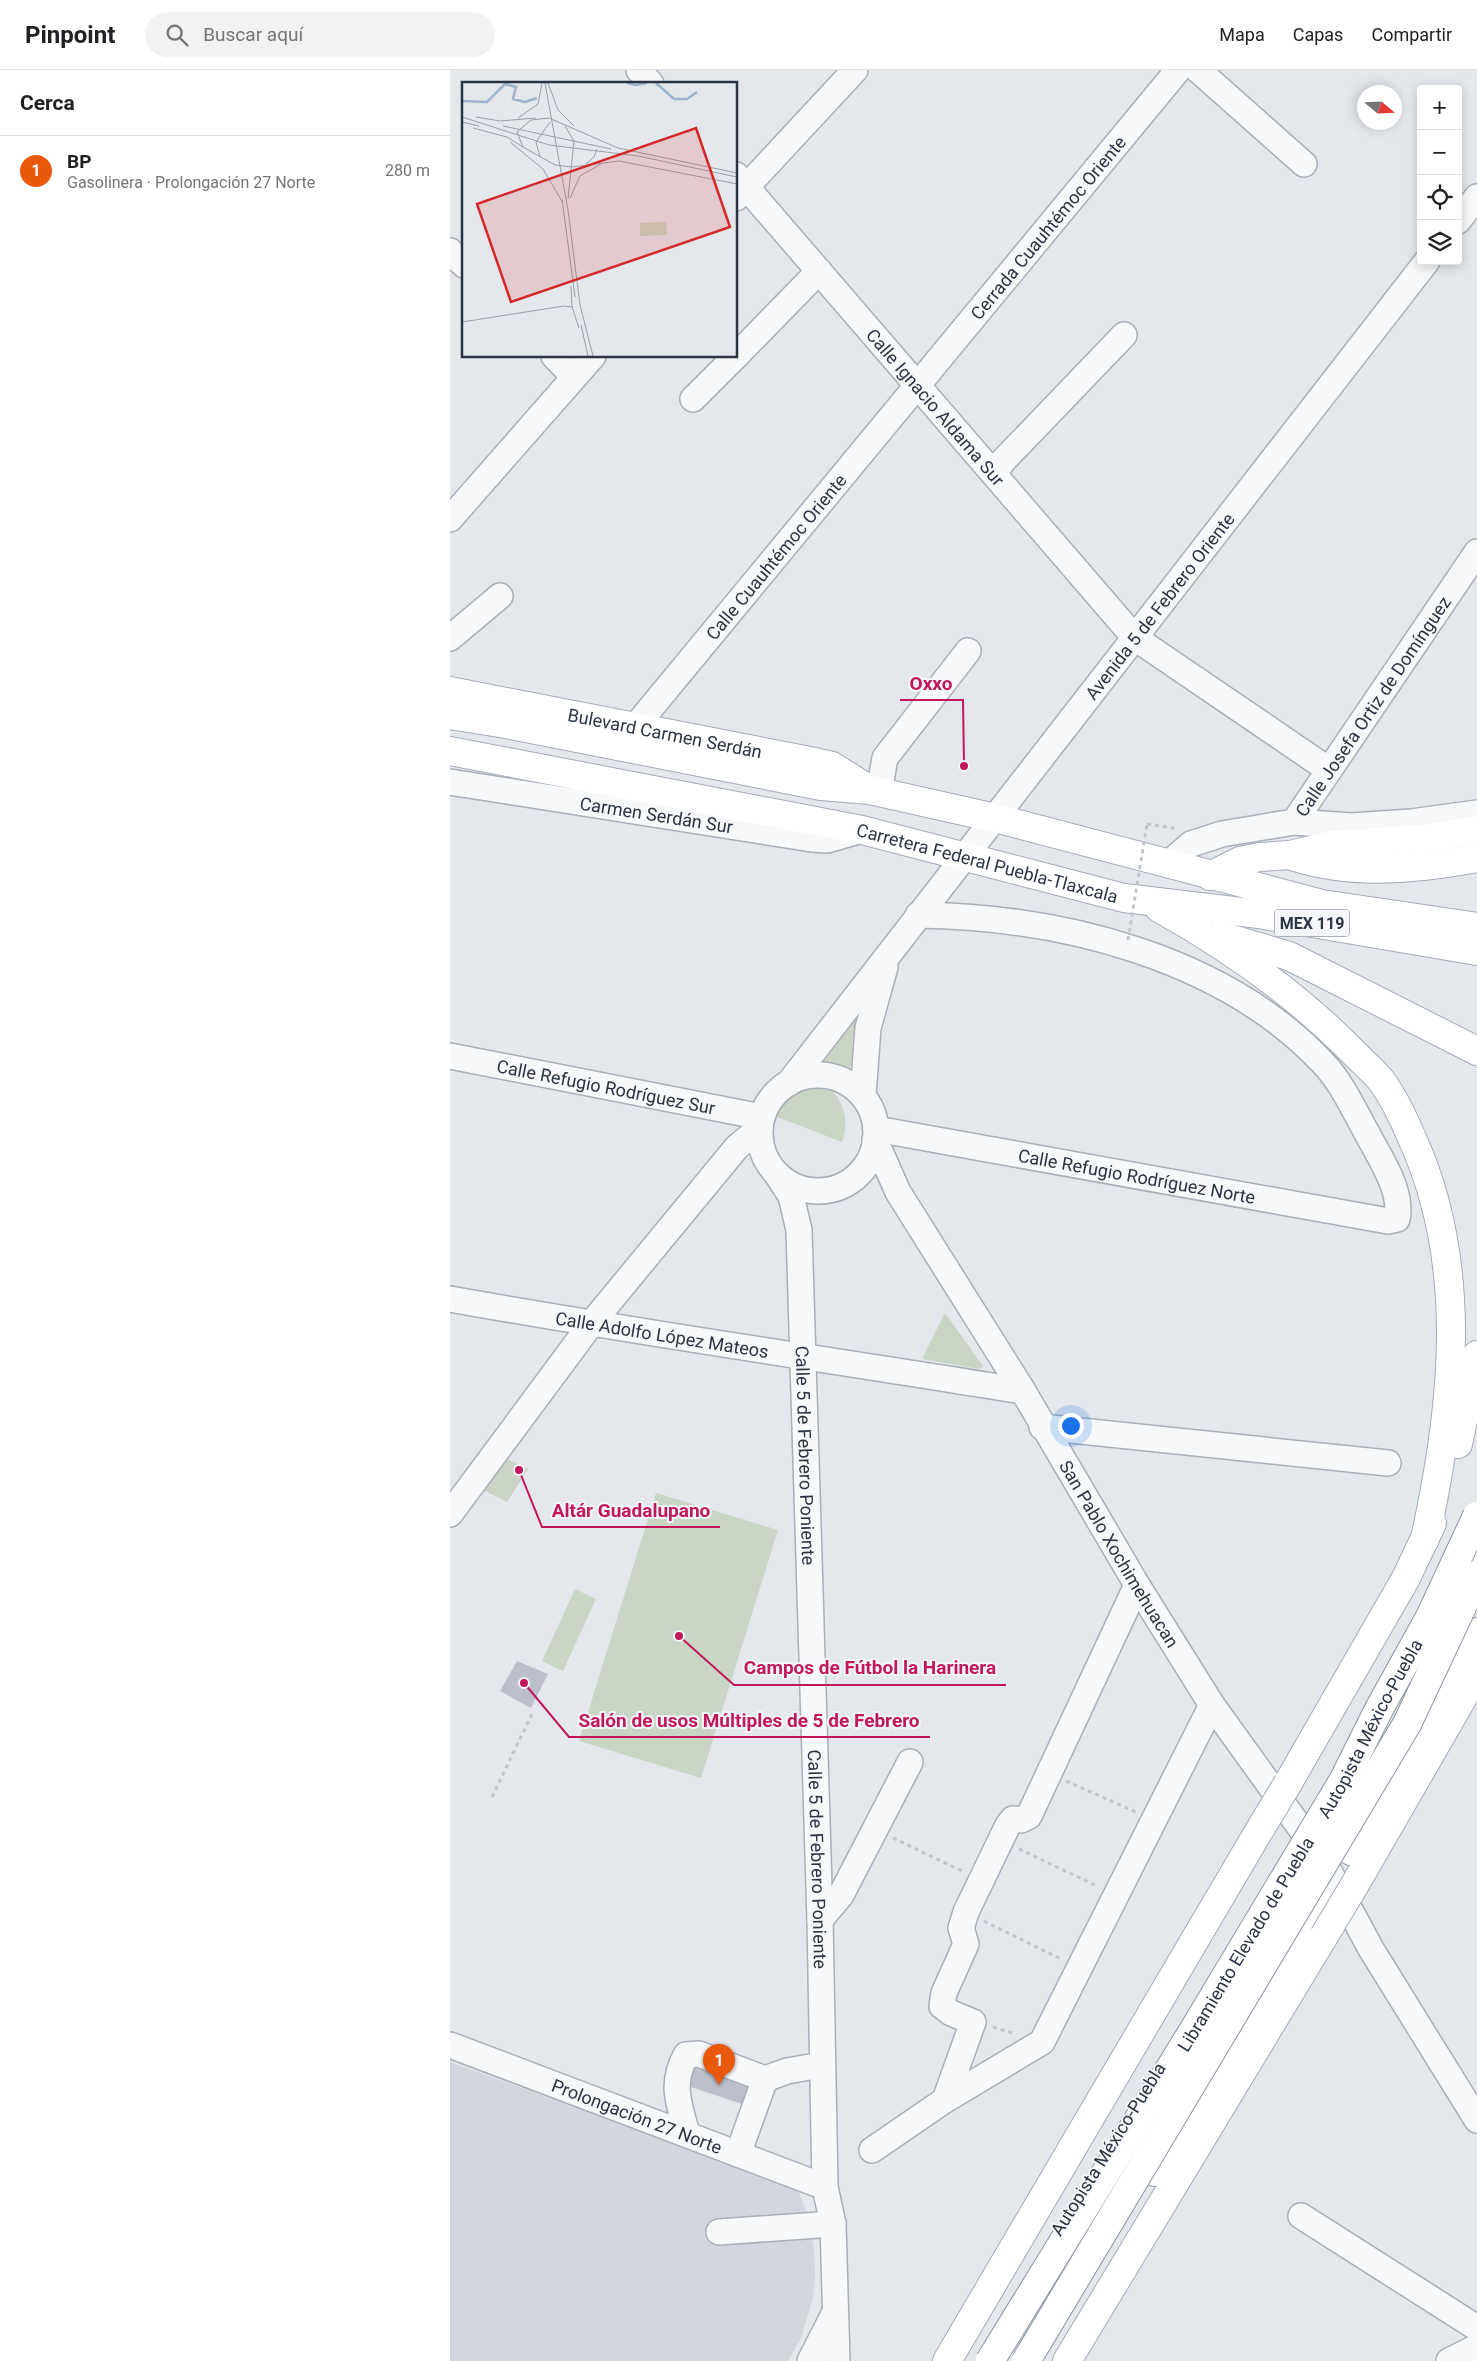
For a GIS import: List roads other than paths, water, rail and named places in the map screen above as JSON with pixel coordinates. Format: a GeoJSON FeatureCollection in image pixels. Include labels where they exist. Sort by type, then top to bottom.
{"type":"FeatureCollection","features":[{"type":"Feature","properties":{"kind":"main road","name":"Bulevard Carmen Serdán"},"geometry":{"type":"LineString","coordinates":[[451,699],[635,727],[832,766],[875,791]]}},
{"type":"Feature","properties":{"kind":"main road"},"geometry":{"type":"LineString","coordinates":[[451,699],[506,724],[821,786],[875,791],[995,818],[1169,863],[1210,876],[1240,861],[1290,855],[1333,845],[1422,839],[1477,830]]}},
{"type":"Feature","properties":{"kind":"main road","name":"Carretera Federal Puebla-Tlaxcala"},"geometry":{"type":"LineString","coordinates":[[450,751],[862,830],[1124,898],[1259,914],[1477,951]]}},
{"type":"Feature","properties":{"kind":"main road"},"geometry":{"type":"LineString","coordinates":[[1290,855],[1330,866],[1350,868],[1435,866],[1477,858]]}},
{"type":"Feature","properties":{"kind":"main road","name":"MEX 119"},"geometry":{"type":"LineString","coordinates":[[1210,876],[1270,889],[1322,904],[1477,927]]}},
{"type":"Feature","properties":{"kind":"main road"},"geometry":{"type":"LineString","coordinates":[[1147,901],[1200,931],[1315,1016],[1380,1079],[1406,1124],[1427,1175],[1442,1232],[1450,1296],[1450,1366],[1444,1436],[1425,1539]]}},
{"type":"Feature","properties":{"kind":"main road"},"geometry":{"type":"LineString","coordinates":[[1200,931],[1289,956],[1477,1051]]}},
{"type":"Feature","properties":{"kind":"main road"},"geometry":{"type":"LineString","coordinates":[[947,2361],[1385,1616],[1425,1539],[1449,1477],[1462,1429],[1477,1355]]}},
{"type":"Feature","properties":{"kind":"main road","name":"Libramiento Elevado de Puebla"},"geometry":{"type":"LineString","coordinates":[[990,2361],[1193,2032],[1343,1781],[1379,1709],[1430,1617],[1477,1516]]}},
{"type":"Feature","properties":{"kind":"main road","name":"Autopista México-Puebla"},"geometry":{"type":"LineString","coordinates":[[978,2361],[1310,1821],[1477,1556]]}},
{"type":"Feature","properties":{"kind":"main road","name":"Libramiento Elevado de Puebla"},"geometry":{"type":"LineString","coordinates":[[1026,2361],[1407,1724],[1477,1575]]}},
{"type":"Feature","properties":{"kind":"main road"},"geometry":{"type":"LineString","coordinates":[[1040,2361],[1351,1851],[1477,1632]]}},
{"type":"Feature","properties":{"kind":"main road"},"geometry":{"type":"LineString","coordinates":[[1067,2361],[1357,1881],[1477,1673]]}},
{"type":"Feature","properties":{"kind":"street"},"geometry":{"type":"LineString","coordinates":[[639,70],[650,82]]}},
{"type":"Feature","properties":{"kind":"street"},"geometry":{"type":"LineString","coordinates":[[740,186],[855,70]]}},
{"type":"Feature","properties":{"kind":"street","name":"Cerrada Cuauhtémoc Oriente"},"geometry":{"type":"LineString","coordinates":[[916,385],[1178,70]]}},
{"type":"Feature","properties":{"kind":"street"},"geometry":{"type":"LineString","coordinates":[[1198,70],[1304,164]]}},
{"type":"Feature","properties":{"kind":"street","name":"Calle Ignacio Aldama Sur"},"geometry":{"type":"LineString","coordinates":[[740,186],[819,271],[1135,638],[1329,770]]}},
{"type":"Feature","properties":{"kind":"street"},"geometry":{"type":"LineString","coordinates":[[1459,220],[1477,197]]}},
{"type":"Feature","properties":{"kind":"street"},"geometry":{"type":"LineString","coordinates":[[450,251],[462,263]]}},
{"type":"Feature","properties":{"kind":"street","name":"Avenida 5 de Febrero Oriente"},"geometry":{"type":"LineString","coordinates":[[789,1083],[890,950],[966,857],[1424,265]]}},
{"type":"Feature","properties":{"kind":"street"},"geometry":{"type":"LineString","coordinates":[[738,354],[819,271]]}},
{"type":"Feature","properties":{"kind":"street"},"geometry":{"type":"LineString","coordinates":[[994,473],[1003,460],[1124,335]]}},
{"type":"Feature","properties":{"kind":"street"},"geometry":{"type":"LineString","coordinates":[[556,358],[574,377]]}},
{"type":"Feature","properties":{"kind":"street"},"geometry":{"type":"LineString","coordinates":[[450,519],[591,358]]}},
{"type":"Feature","properties":{"kind":"street"},"geometry":{"type":"LineString","coordinates":[[693,399],[734,358]]}},
{"type":"Feature","properties":{"kind":"street","name":"Calle Cuauhtémoc Oriente"},"geometry":{"type":"LineString","coordinates":[[635,727],[916,385]]}},
{"type":"Feature","properties":{"kind":"street","name":"Calle Josefa Ortiz de Domínguez"},"geometry":{"type":"LineString","coordinates":[[1169,863],[1191,844],[1222,834],[1294,822],[1477,552]]}},
{"type":"Feature","properties":{"kind":"street"},"geometry":{"type":"LineString","coordinates":[[450,638],[500,596]]}},
{"type":"Feature","properties":{"kind":"street"},"geometry":{"type":"LineString","coordinates":[[875,791],[885,758],[968,652]]}},
{"type":"Feature","properties":{"kind":"street","name":"Carmen Serdán Sur"},"geometry":{"type":"LineString","coordinates":[[450,782],[827,840],[862,830]]}},
{"type":"Feature","properties":{"kind":"street"},"geometry":{"type":"LineString","coordinates":[[1294,822],[1351,826],[1411,822],[1477,813]]}},
{"type":"Feature","properties":{"kind":"street","name":"Calle Refugio Rodríguez Norte"},"geometry":{"type":"LineString","coordinates":[[876,1134],[1388,1221],[1397,1219],[1399,1207],[1391,1182],[1360,1120],[1325,1066],[1296,1036],[1241,996],[1181,966],[1069,932],[987,918],[918,914]]}},
{"type":"Feature","properties":{"kind":"street","name":"Avenida 5 de Febrero Oriente"},"geometry":{"type":"LineString","coordinates":[[862,1095],[868,1028],[890,950]]}},
{"type":"Feature","properties":{"kind":"street","name":"Calle Refugio Rodríguez Sur"},"geometry":{"type":"LineString","coordinates":[[450,1056],[761,1123]]}},
{"type":"Feature","properties":{"kind":"street"},"geometry":{"type":"LineString","coordinates":[[450,1514],[591,1324],[737,1147],[761,1123],[772,1098],[789,1083],[811,1075],[828,1076],[845,1081],[862,1095],[871,1110],[876,1134],[870,1157],[855,1177],[830,1190],[809,1211],[799,1230]]}},
{"type":"Feature","properties":{"kind":"street"},"geometry":{"type":"LineString","coordinates":[[761,1123],[764,1155],[776,1173],[790,1184],[801,1188],[818,1191],[830,1190]]}},
{"type":"Feature","properties":{"kind":"street","name":"San Pablo Xochimehuacan"},"geometry":{"type":"LineString","coordinates":[[876,1134],[898,1192],[1023,1391],[1042,1427],[1137,1585],[1212,1705],[1322,1858],[1371,1949],[1477,2120]]}},
{"type":"Feature","properties":{"kind":"street","name":"Calle 5 de Febrero Poniente"},"geometry":{"type":"LineString","coordinates":[[776,1173],[791,1196],[799,1230],[820,1920],[821,2065],[825,2187],[833,2224],[837,2361]]}},
{"type":"Feature","properties":{"kind":"street","name":"San Pablo Xochimehuacan"},"geometry":{"type":"LineString","coordinates":[[855,1177],[874,1179],[898,1192]]}},
{"type":"Feature","properties":{"kind":"street","name":"Calle Adolfo López Mateos"},"geometry":{"type":"LineString","coordinates":[[450,1298],[591,1324],[802,1355],[1023,1391]]}},
{"type":"Feature","properties":{"kind":"street"},"geometry":{"type":"LineString","coordinates":[[1042,1427],[1388,1462]]}},
{"type":"Feature","properties":{"kind":"street"},"geometry":{"type":"LineString","coordinates":[[945,2100],[973,2022],[951,2013],[942,2006],[944,1993],[966,1944],[961,1928],[966,1912],[1000,1840],[1013,1820],[1021,1820],[1028,1816],[1050,1774],[1137,1585]]}},
{"type":"Feature","properties":{"kind":"street"},"geometry":{"type":"LineString","coordinates":[[872,2150],[945,2100],[1042,2042],[1212,1705]]}},
{"type":"Feature","properties":{"kind":"street"},"geometry":{"type":"LineString","coordinates":[[820,1920],[841,1895],[910,1762]]}},
{"type":"Feature","properties":{"kind":"street","name":"Prolongación 27 Norte"},"geometry":{"type":"LineString","coordinates":[[450,2045],[825,2187]]}},
{"type":"Feature","properties":{"kind":"street"},"geometry":{"type":"LineString","coordinates":[[687,2134],[676,2091],[679,2067],[686,2055],[699,2054],[765,2079],[821,2065]]}},
{"type":"Feature","properties":{"kind":"street"},"geometry":{"type":"LineString","coordinates":[[738,2154],[765,2079]]}},
{"type":"Feature","properties":{"kind":"street"},"geometry":{"type":"LineString","coordinates":[[1301,2216],[1477,2328]]}},
{"type":"Feature","properties":{"kind":"street"},"geometry":{"type":"LineString","coordinates":[[719,2232],[833,2224]]}},
{"type":"Feature","properties":{"kind":"street","name":"Calle 5 de Febrero Poniente"},"geometry":{"type":"LineString","coordinates":[[810,2361],[836,2310]]}},
{"type":"Feature","properties":{"kind":"street"},"geometry":{"type":"LineString","coordinates":[[1449,2361],[1477,2347]]}},
{"type":"Feature","properties":{"kind":"place","name":"Oxxo"},"geometry":{"type":"Point","coordinates":[964,766]}},
{"type":"Feature","properties":{"kind":"place","name":"Altár Guadalupano"},"geometry":{"type":"Point","coordinates":[519,1470]}},
{"type":"Feature","properties":{"kind":"place","name":"Campos de Fútbol la Harinera"},"geometry":{"type":"Point","coordinates":[679,1636]}},
{"type":"Feature","properties":{"kind":"place","name":"Salón de usos Múltiples de 5 de Febrero"},"geometry":{"type":"Point","coordinates":[524,1683]}},
{"type":"Feature","properties":{"kind":"place","name":"BP"},"geometry":{"type":"Point","coordinates":[719,2085]}}]}
